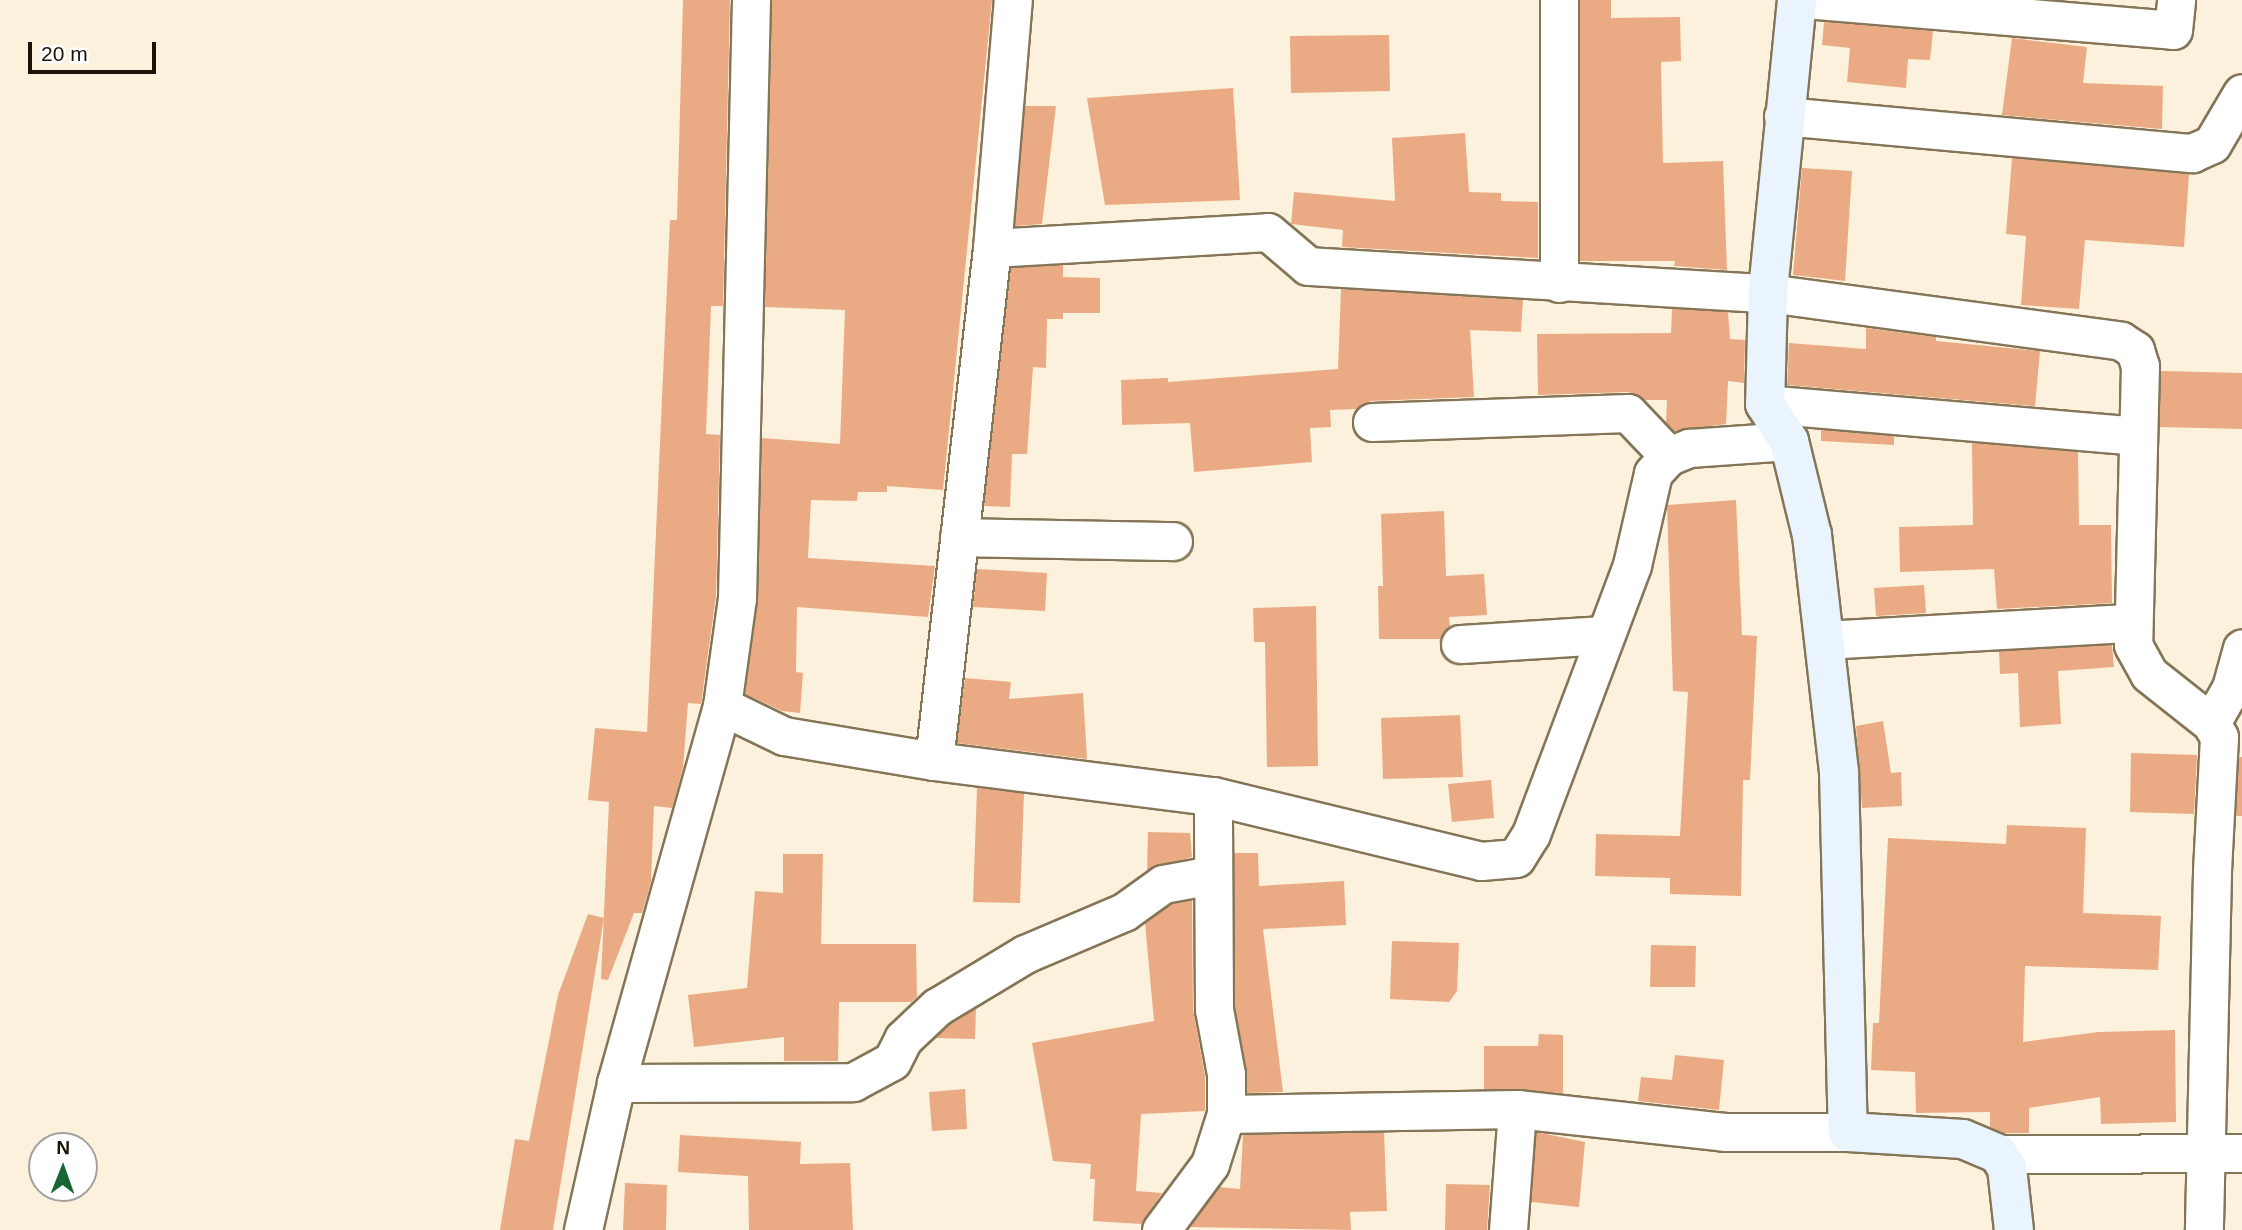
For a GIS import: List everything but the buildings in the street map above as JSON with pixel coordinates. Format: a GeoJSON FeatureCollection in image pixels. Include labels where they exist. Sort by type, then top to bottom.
{"type":"FeatureCollection","features":[{"type":"Feature","properties":{"kind":"main road"},"geometry":{"type":"LineString","coordinates":[[1797,0],[1783,116],[1768,293],[1765,404],[1789,441],[1812,535],[1824,640],[1839,772],[1848,1132],[1963,1139],[1998,1154],[2007,1168],[2014,1230]]}},
{"type":"Feature","properties":{"kind":"street"},"geometry":{"type":"LineString","coordinates":[[583,1230],[616,1083],[722,706],[737,598],[751,0]]}},
{"type":"Feature","properties":{"kind":"street"},"geometry":{"type":"LineString","coordinates":[[934,761],[992,248],[1013,0]]}},
{"type":"Feature","properties":{"kind":"street"},"geometry":{"type":"LineString","coordinates":[[1559,0],[1559,283]]}},
{"type":"Feature","properties":{"kind":"street"},"geometry":{"type":"LineString","coordinates":[[1816,0],[2173,30],[2176,0]]}},
{"type":"Feature","properties":{"kind":"street"},"geometry":{"type":"LineString","coordinates":[[1783,116],[2192,153],[2212,144],[2236,116]]}},
{"type":"Feature","properties":{"kind":"street"},"geometry":{"type":"LineString","coordinates":[[992,248],[1268,232],[1308,266],[1559,283],[1768,293],[2121,341],[2135,350],[2140,366],[2133,645],[2148,674],[2211,723],[2220,737],[2227,873],[2205,1154],[2204,1230]]}},
{"type":"Feature","properties":{"kind":"street"},"geometry":{"type":"LineString","coordinates":[[1765,404],[2138,436]]}},
{"type":"Feature","properties":{"kind":"street"},"geometry":{"type":"LineString","coordinates":[[1372,422],[1628,413],[1669,456]]}},
{"type":"Feature","properties":{"kind":"street"},"geometry":{"type":"LineString","coordinates":[[722,706],[784,736],[934,761],[1213,796],[1481,862],[1516,858],[1531,834],[1632,565],[1653,473],[1669,456],[1689,448],[1789,441]]}},
{"type":"Feature","properties":{"kind":"street"},"geometry":{"type":"LineString","coordinates":[[959,537],[1172,541]]}},
{"type":"Feature","properties":{"kind":"street"},"geometry":{"type":"LineString","coordinates":[[1824,640],[2132,623]]}},
{"type":"Feature","properties":{"kind":"street"},"geometry":{"type":"LineString","coordinates":[[1460,644],[1605,635]]}},
{"type":"Feature","properties":{"kind":"street"},"geometry":{"type":"LineString","coordinates":[[2211,723],[2231,688],[2242,648]]}},
{"type":"Feature","properties":{"kind":"street"},"geometry":{"type":"LineString","coordinates":[[1161,1230],[1210,1164],[1226,1114],[1226,1074],[1214,1009],[1213,796]]}},
{"type":"Feature","properties":{"kind":"street"},"geometry":{"type":"LineString","coordinates":[[616,1083],[853,1082],[892,1061],[903,1039],[937,1007],[1025,954],[1124,912],[1163,884],[1212,874]]}},
{"type":"Feature","properties":{"kind":"street"},"geometry":{"type":"LineString","coordinates":[[1508,1230],[1517,1109]]}},
{"type":"Feature","properties":{"kind":"street"},"geometry":{"type":"LineString","coordinates":[[1226,1114],[1517,1109],[1725,1132],[1848,1132]]}},
{"type":"Feature","properties":{"kind":"street"},"geometry":{"type":"LineString","coordinates":[[1998,1154],[2242,1153]]}}]}
